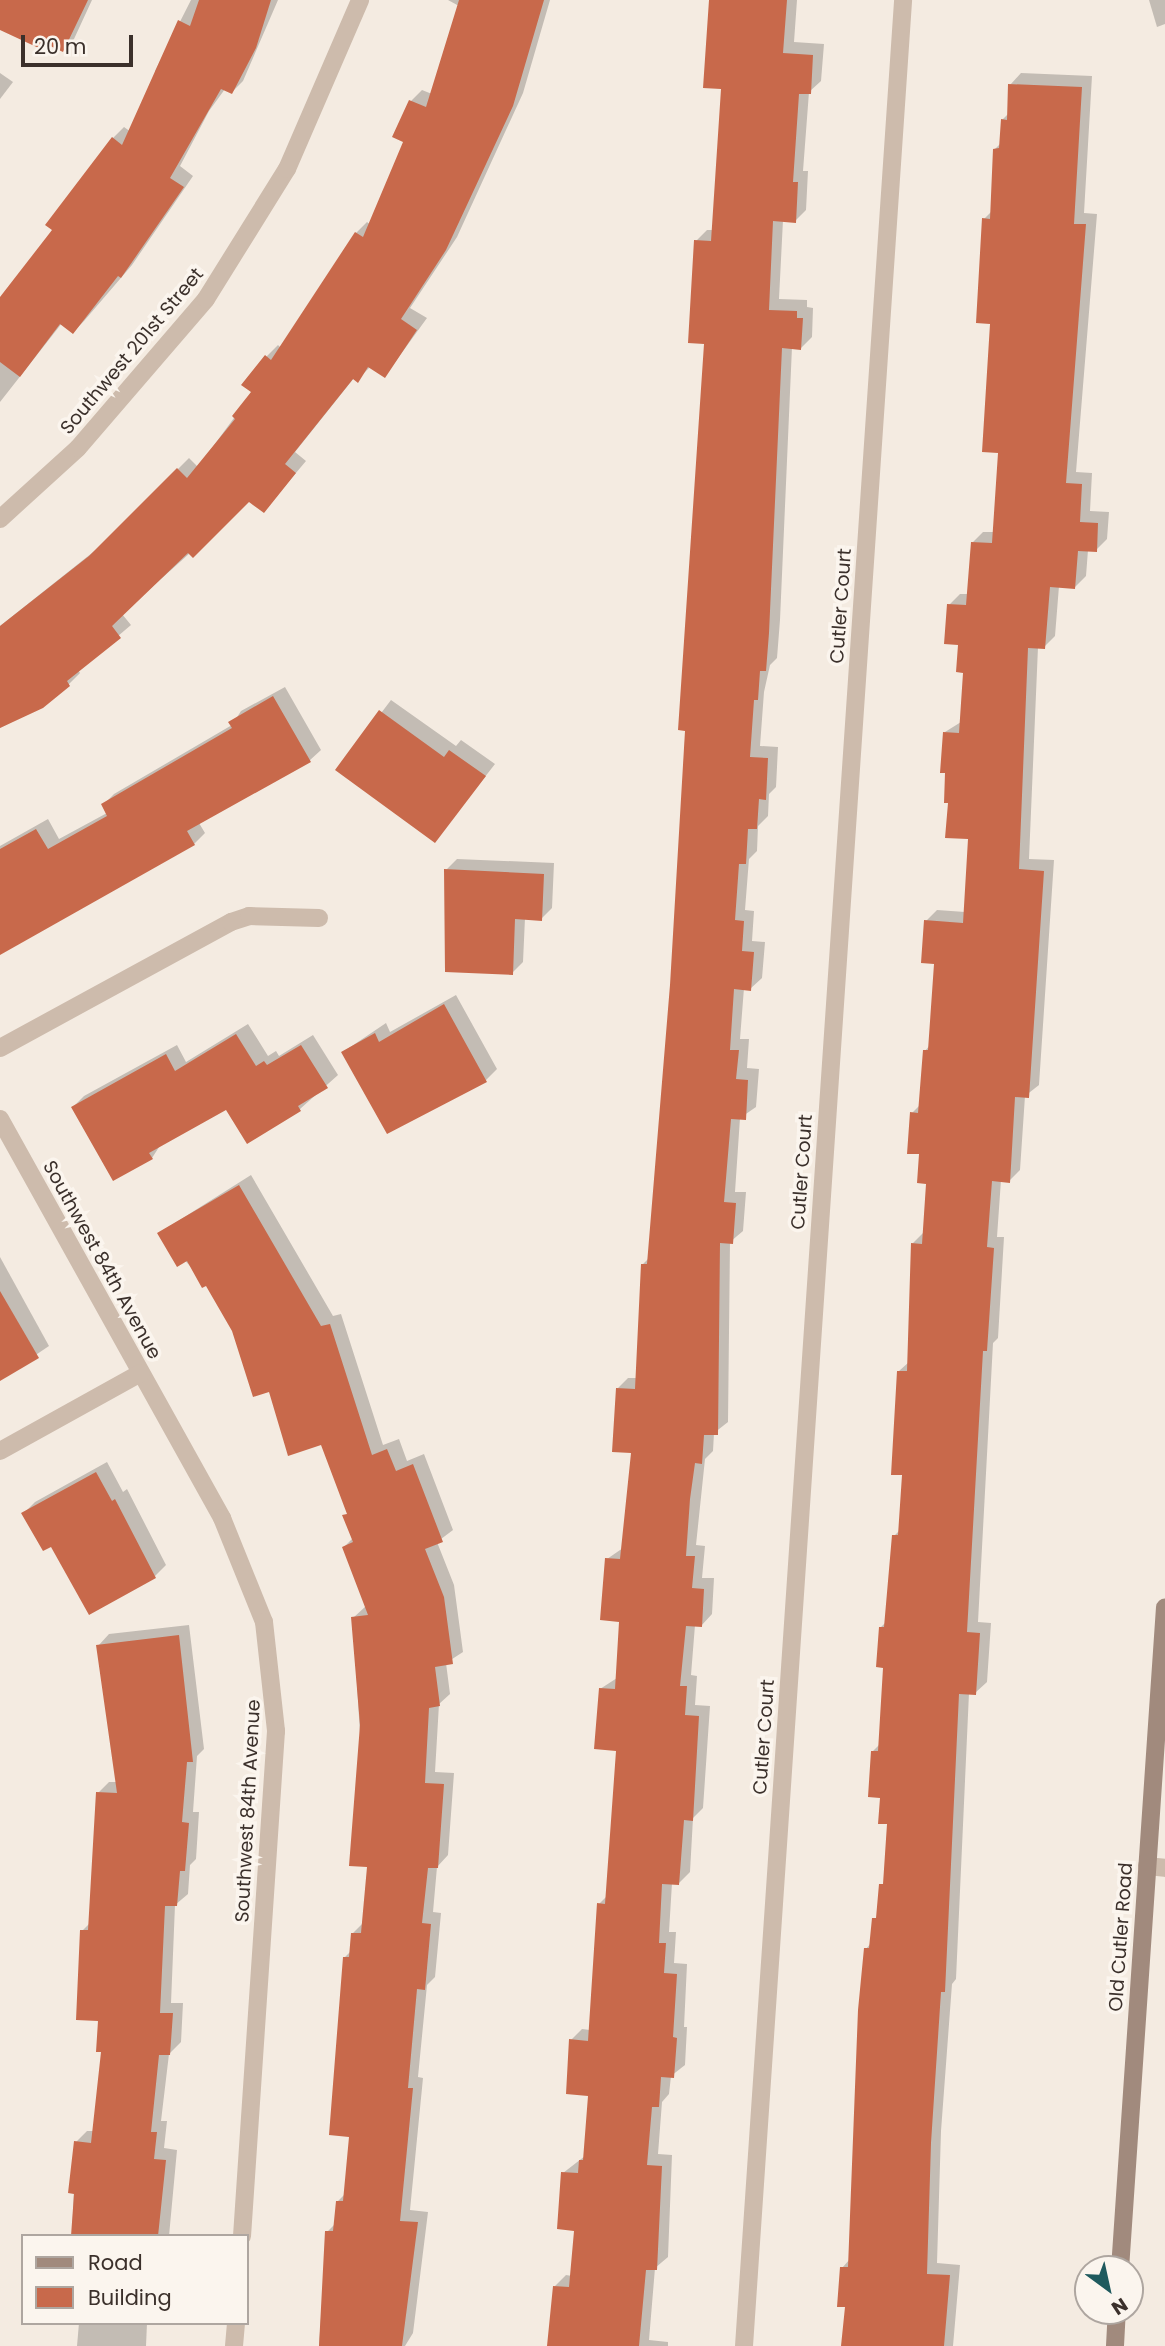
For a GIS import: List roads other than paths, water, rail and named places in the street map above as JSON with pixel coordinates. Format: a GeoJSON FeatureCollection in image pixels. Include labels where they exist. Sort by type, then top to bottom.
{"type":"FeatureCollection","features":[{"type":"Feature","properties":{"kind":"main road","name":"Old Cutler Road"},"geometry":{"type":"LineString","coordinates":[[1121,2255],[1156,1867],[1165,1608]]}},
{"type":"Feature","properties":{"kind":"main road"},"geometry":{"type":"LineString","coordinates":[[1115,2346],[1116,2325]]}},
{"type":"Feature","properties":{"kind":"street","name":"Southwest 201st Street"},"geometry":{"type":"LineString","coordinates":[[0,519],[86,440],[206,299],[287,169],[360,0]]}},
{"type":"Feature","properties":{"kind":"street","name":"Cutler Court"},"geometry":{"type":"LineString","coordinates":[[744,2346],[903,0]]}},
{"type":"Feature","properties":{"kind":"street"},"geometry":{"type":"LineString","coordinates":[[0,1048],[219,927],[249,916],[319,918]]}},
{"type":"Feature","properties":{"kind":"street","name":"Southwest 84th Avenue"},"geometry":{"type":"LineString","coordinates":[[0,1119],[247,1570],[264,1622],[275,1694],[242,2234]]}},
{"type":"Feature","properties":{"kind":"street"},"geometry":{"type":"LineString","coordinates":[[0,1451],[141,1373]]}},
{"type":"Feature","properties":{"kind":"street"},"geometry":{"type":"LineString","coordinates":[[234,2346],[236,2325]]}}]}
